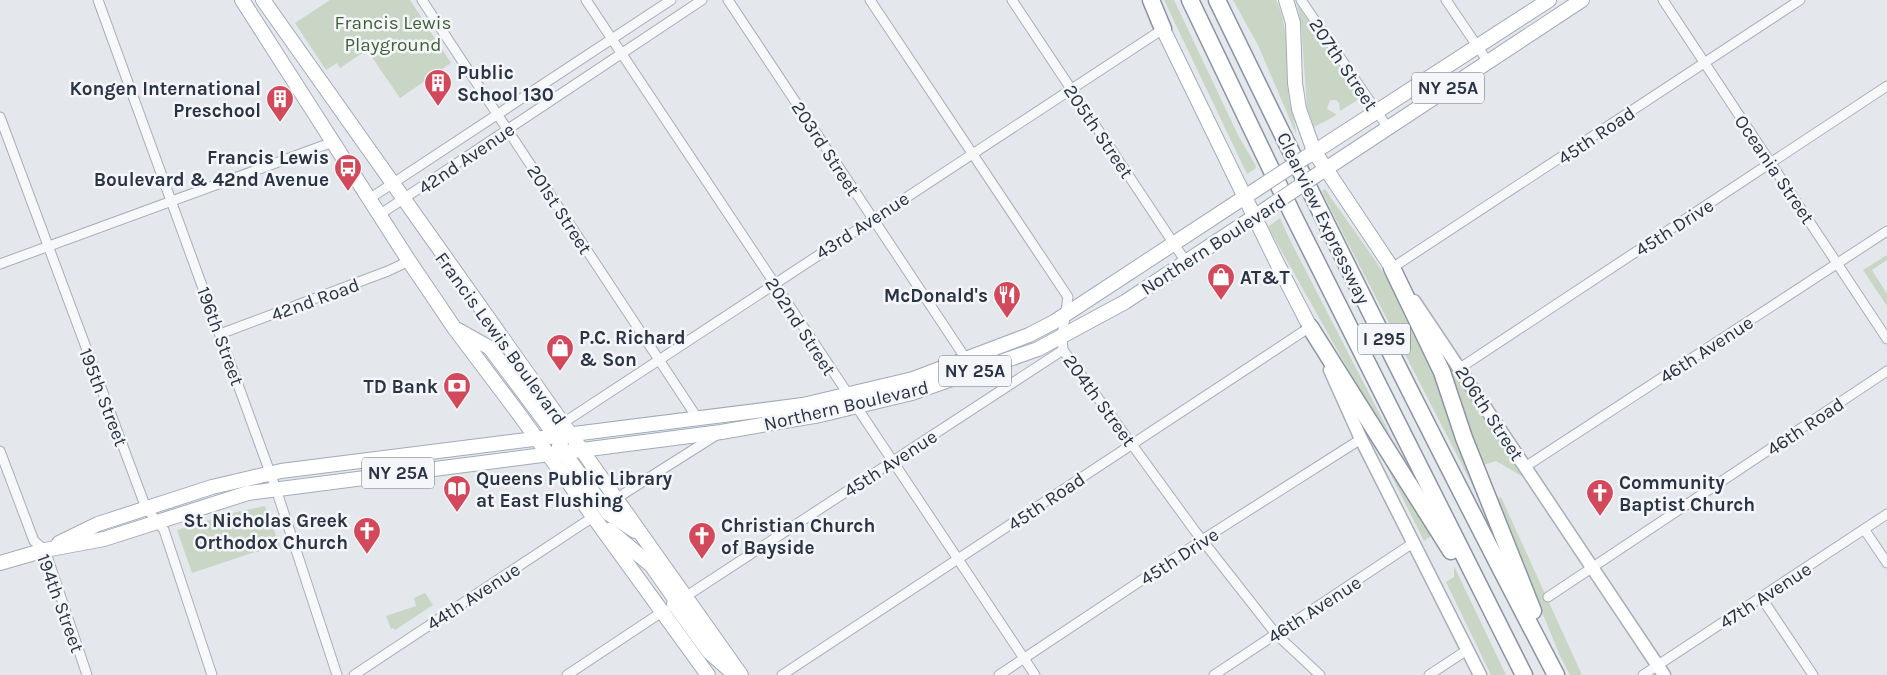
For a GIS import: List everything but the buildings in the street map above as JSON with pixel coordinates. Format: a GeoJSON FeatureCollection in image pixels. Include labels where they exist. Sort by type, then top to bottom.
{"type":"FeatureCollection","features":[{"type":"Feature","properties":{"kind":"highway"},"geometry":{"type":"LineString","coordinates":[[1151,0],[1162,29]]}},
{"type":"Feature","properties":{"kind":"highway","name":"Clearview Expressway"},"geometry":{"type":"LineString","coordinates":[[1190,0],[1297,224],[1524,675]]}},
{"type":"Feature","properties":{"kind":"highway","name":"Clearview Expressway"},"geometry":{"type":"LineString","coordinates":[[1217,0],[1316,203],[1480,529],[1556,675]]}},
{"type":"Feature","properties":{"kind":"highway"},"geometry":{"type":"LineString","coordinates":[[1392,268],[1442,372],[1471,456],[1514,566],[1560,675]]}},
{"type":"Feature","properties":{"kind":"highway"},"geometry":{"type":"LineString","coordinates":[[1310,327],[1505,637]]}},
{"type":"Feature","properties":{"kind":"main road","name":"Francis Lewis Boulevard"},"geometry":{"type":"LineString","coordinates":[[242,0],[379,215],[455,329],[539,439],[593,517],[741,675]]}},
{"type":"Feature","properties":{"kind":"main road","name":"Francis Lewis Boulevard"},"geometry":{"type":"LineString","coordinates":[[263,0],[403,200],[563,423],[580,450],[617,498],[642,536],[708,675]]}},
{"type":"Feature","properties":{"kind":"main road","name":"206th Street"},"geometry":{"type":"LineString","coordinates":[[1286,0],[1293,22],[1299,109],[1310,154],[1320,173],[1392,268]]}},
{"type":"Feature","properties":{"kind":"main road","name":"Northern Boulevard"},"geometry":{"type":"LineString","coordinates":[[45,550],[98,524],[212,487],[275,473],[802,405],[912,393],[1038,349],[1063,343],[1186,262],[1249,207],[1257,189],[1549,0]]}},
{"type":"Feature","properties":{"kind":"main road","name":"Northern Boulevard"},"geometry":{"type":"LineString","coordinates":[[0,563],[45,550],[104,539],[248,493],[721,432],[820,415],[851,400],[913,379],[1029,335],[1066,314],[1174,244],[1249,207],[1266,208],[1582,0]]}},
{"type":"Feature","properties":{"kind":"main road"},"geometry":{"type":"LineString","coordinates":[[1162,29],[1310,327]]}},
{"type":"Feature","properties":{"kind":"main road"},"geometry":{"type":"LineString","coordinates":[[455,329],[490,348],[562,444],[580,450]]}},
{"type":"Feature","properties":{"kind":"main road"},"geometry":{"type":"LineString","coordinates":[[539,439],[558,444],[609,514],[642,536]]}},
{"type":"Feature","properties":{"kind":"main road"},"geometry":{"type":"LineString","coordinates":[[675,603],[710,652],[734,675]]}},
{"type":"Feature","properties":{"kind":"street","name":"196th Street"},"geometry":{"type":"LineString","coordinates":[[98,0],[220,334],[275,473],[276,489],[337,675]]}},
{"type":"Feature","properties":{"kind":"street","name":"201st Street"},"geometry":{"type":"LineString","coordinates":[[422,0],[698,419]]}},
{"type":"Feature","properties":{"kind":"street","name":"202nd Street"},"geometry":{"type":"LineString","coordinates":[[586,0],[1035,675]]}},
{"type":"Feature","properties":{"kind":"street","name":"42nd Avenue"},"geometry":{"type":"LineString","coordinates":[[369,198],[671,0]]}},
{"type":"Feature","properties":{"kind":"street","name":"42nd Avenue"},"geometry":{"type":"LineString","coordinates":[[379,215],[702,0]]}},
{"type":"Feature","properties":{"kind":"street","name":"203rd Street"},"geometry":{"type":"LineString","coordinates":[[728,0],[974,371]]}},
{"type":"Feature","properties":{"kind":"street","name":"204th Street"},"geometry":{"type":"LineString","coordinates":[[870,0],[1068,297],[1063,343],[1131,445],[1202,540],[1276,634],[1320,675]]}},
{"type":"Feature","properties":{"kind":"street","name":"205th Street"},"geometry":{"type":"LineString","coordinates":[[1012,0],[1186,262]]}},
{"type":"Feature","properties":{"kind":"street"},"geometry":{"type":"LineString","coordinates":[[1147,0],[1162,29]]}},
{"type":"Feature","properties":{"kind":"street","name":"207th Street"},"geometry":{"type":"LineString","coordinates":[[1301,0],[1388,128]]}},
{"type":"Feature","properties":{"kind":"street"},"geometry":{"type":"LineString","coordinates":[[1446,0],[1488,62]]}},
{"type":"Feature","properties":{"kind":"street","name":"Oceania Street"},"geometry":{"type":"LineString","coordinates":[[1663,0],[1887,339]]}},
{"type":"Feature","properties":{"kind":"street","name":"45th Road"},"geometry":{"type":"LineString","coordinates":[[1392,268],[1800,0]]}},
{"type":"Feature","properties":{"kind":"street","name":"43rd Avenue"},"geometry":{"type":"LineString","coordinates":[[563,423],[1162,29]]}},
{"type":"Feature","properties":{"kind":"street","name":"45th Drive"},"geometry":{"type":"LineString","coordinates":[[1460,368],[1887,86]]}},
{"type":"Feature","properties":{"kind":"street","name":"195th Street"},"geometry":{"type":"LineString","coordinates":[[0,117],[146,508],[164,530],[212,675]]}},
{"type":"Feature","properties":{"kind":"street"},"geometry":{"type":"LineString","coordinates":[[0,264],[333,142]]}},
{"type":"Feature","properties":{"kind":"street","name":"46th Avenue"},"geometry":{"type":"LineString","coordinates":[[1525,467],[1887,231]]}},
{"type":"Feature","properties":{"kind":"street","name":"42nd Road"},"geometry":{"type":"LineString","coordinates":[[220,334],[388,271],[409,261]]}},
{"type":"Feature","properties":{"kind":"street","name":"206th Street"},"geometry":{"type":"LineString","coordinates":[[1392,268],[1661,670]]}},
{"type":"Feature","properties":{"kind":"street"},"geometry":{"type":"LineString","coordinates":[[1310,327],[1361,438],[1480,675]]}},
{"type":"Feature","properties":{"kind":"street","name":"45th Road"},"geometry":{"type":"LineString","coordinates":[[782,675],[1310,327]]}},
{"type":"Feature","properties":{"kind":"street","name":"45th Avenue"},"geometry":{"type":"LineString","coordinates":[[567,675],[892,461],[1063,343]]}},
{"type":"Feature","properties":{"kind":"street","name":"46th Road"},"geometry":{"type":"LineString","coordinates":[[1548,597],[1887,371]]}},
{"type":"Feature","properties":{"kind":"street"},"geometry":{"type":"LineString","coordinates":[[617,498],[721,432]]}},
{"type":"Feature","properties":{"kind":"street","name":"45th Drive"},"geometry":{"type":"LineString","coordinates":[[999,675],[1202,540],[1361,438]]}},
{"type":"Feature","properties":{"kind":"street","name":"194th Street"},"geometry":{"type":"LineString","coordinates":[[0,451],[34,541],[45,550],[87,675]]}},
{"type":"Feature","properties":{"kind":"street","name":"47th Avenue"},"geometry":{"type":"LineString","coordinates":[[1643,675],[1661,670],[1761,597],[1887,514]]}},
{"type":"Feature","properties":{"kind":"street","name":"44th Avenue"},"geometry":{"type":"LineString","coordinates":[[354,675],[593,517]]}},
{"type":"Feature","properties":{"kind":"street"},"geometry":{"type":"LineString","coordinates":[[1864,529],[1887,564]]}},
{"type":"Feature","properties":{"kind":"street","name":"46th Avenue"},"geometry":{"type":"LineString","coordinates":[[1214,675],[1413,543]]}},
{"type":"Feature","properties":{"kind":"street"},"geometry":{"type":"LineString","coordinates":[[1761,597],[1814,675]]}},
{"type":"Feature","properties":{"kind":"street"},"geometry":{"type":"LineString","coordinates":[[1429,675],[1467,650]]}},
{"type":"Feature","properties":{"kind":"green space","name":"Francis Lewis Playground"},"geometry":{"type":"Polygon","coordinates":[[[330,0],[410,0],[451,63],[400,98],[367,50],[340,68],[337,63],[326,70],[295,23],[330,0]]]}},
{"type":"Feature","properties":{"kind":"green space"},"geometry":{"type":"Polygon","coordinates":[[[1164,0],[1174,0],[1238,135],[1256,166],[1255,169],[1247,174],[1164,0]]]}},
{"type":"Feature","properties":{"kind":"green space"},"geometry":{"type":"Polygon","coordinates":[[[1233,0],[1276,0],[1281,12],[1286,36],[1289,99],[1296,134],[1258,45],[1233,0]]]}},
{"type":"Feature","properties":{"kind":"green space"},"geometry":{"type":"Polygon","coordinates":[[[1297,4],[1359,97],[1340,111],[1339,103],[1336,100],[1330,100],[1327,109],[1336,114],[1335,116],[1314,127],[1307,107],[1301,24],[1297,4]]]}},
{"type":"Feature","properties":{"kind":"green space"},"geometry":{"type":"Polygon","coordinates":[[[1325,189],[1383,273],[1414,326],[1457,431],[1478,496],[1330,208],[1322,191],[1325,189]]]}},
{"type":"Feature","properties":{"kind":"green space"},"geometry":{"type":"Polygon","coordinates":[[[1280,218],[1393,440],[1358,387],[1268,227],[1280,218]]]}},
{"type":"Feature","properties":{"kind":"green space"},"geometry":{"type":"Polygon","coordinates":[[[1887,255],[1887,260],[1872,270],[1887,294],[1887,306],[1863,270],[1887,255]]]}},
{"type":"Feature","properties":{"kind":"green space"},"geometry":{"type":"Polygon","coordinates":[[[1447,365],[1463,382],[1525,478],[1496,461],[1483,465],[1445,369],[1447,365]]]}},
{"type":"Feature","properties":{"kind":"green space"},"geometry":{"type":"Polygon","coordinates":[[[1370,433],[1435,533],[1424,541],[1370,433]]]}},
{"type":"Feature","properties":{"kind":"green space"},"geometry":{"type":"Polygon","coordinates":[[[1501,497],[1582,675],[1570,675],[1560,656],[1496,500],[1501,497]]]}},
{"type":"Feature","properties":{"kind":"green space"},"geometry":{"type":"Polygon","coordinates":[[[265,506],[281,549],[255,552],[192,573],[177,530],[232,513],[265,506]]]}},
{"type":"Feature","properties":{"kind":"green space"},"geometry":{"type":"Polygon","coordinates":[[[1454,566],[1506,675],[1491,675],[1446,582],[1454,577],[1454,566]]]}},
{"type":"Feature","properties":{"kind":"green space"},"geometry":{"type":"Polygon","coordinates":[[[425,593],[433,605],[395,630],[391,629],[386,616],[416,606],[414,598],[425,593]]]}},
{"type":"Feature","properties":{"kind":"place","name":"Public School 130"},"geometry":{"type":"Point","coordinates":[438,107]}},
{"type":"Feature","properties":{"kind":"place","name":"Kongen International Preschool"},"geometry":{"type":"Point","coordinates":[280,123]}},
{"type":"Feature","properties":{"kind":"place","name":"Francis Lewis Boulevard & 42nd Avenue"},"geometry":{"type":"Point","coordinates":[348,192]}},
{"type":"Feature","properties":{"kind":"place","name":"AT&T"},"geometry":{"type":"Point","coordinates":[1221,301]}},
{"type":"Feature","properties":{"kind":"place","name":"McDonald's"},"geometry":{"type":"Point","coordinates":[1007,319]}},
{"type":"Feature","properties":{"kind":"place","name":"P.C. Richard & Son"},"geometry":{"type":"Point","coordinates":[560,372]}},
{"type":"Feature","properties":{"kind":"place","name":"TD Bank"},"geometry":{"type":"Point","coordinates":[457,410]}},
{"type":"Feature","properties":{"kind":"place","name":"Queens Public Library at East Flushing"},"geometry":{"type":"Point","coordinates":[457,513]}},
{"type":"Feature","properties":{"kind":"place","name":"Community Baptist Church"},"geometry":{"type":"Point","coordinates":[1600,517]}},
{"type":"Feature","properties":{"kind":"place","name":"St. Nicholas Greek Orthodox Church"},"geometry":{"type":"Point","coordinates":[367,555]}},
{"type":"Feature","properties":{"kind":"place","name":"Christian Church of Bayside"},"geometry":{"type":"Point","coordinates":[702,560]}}]}
